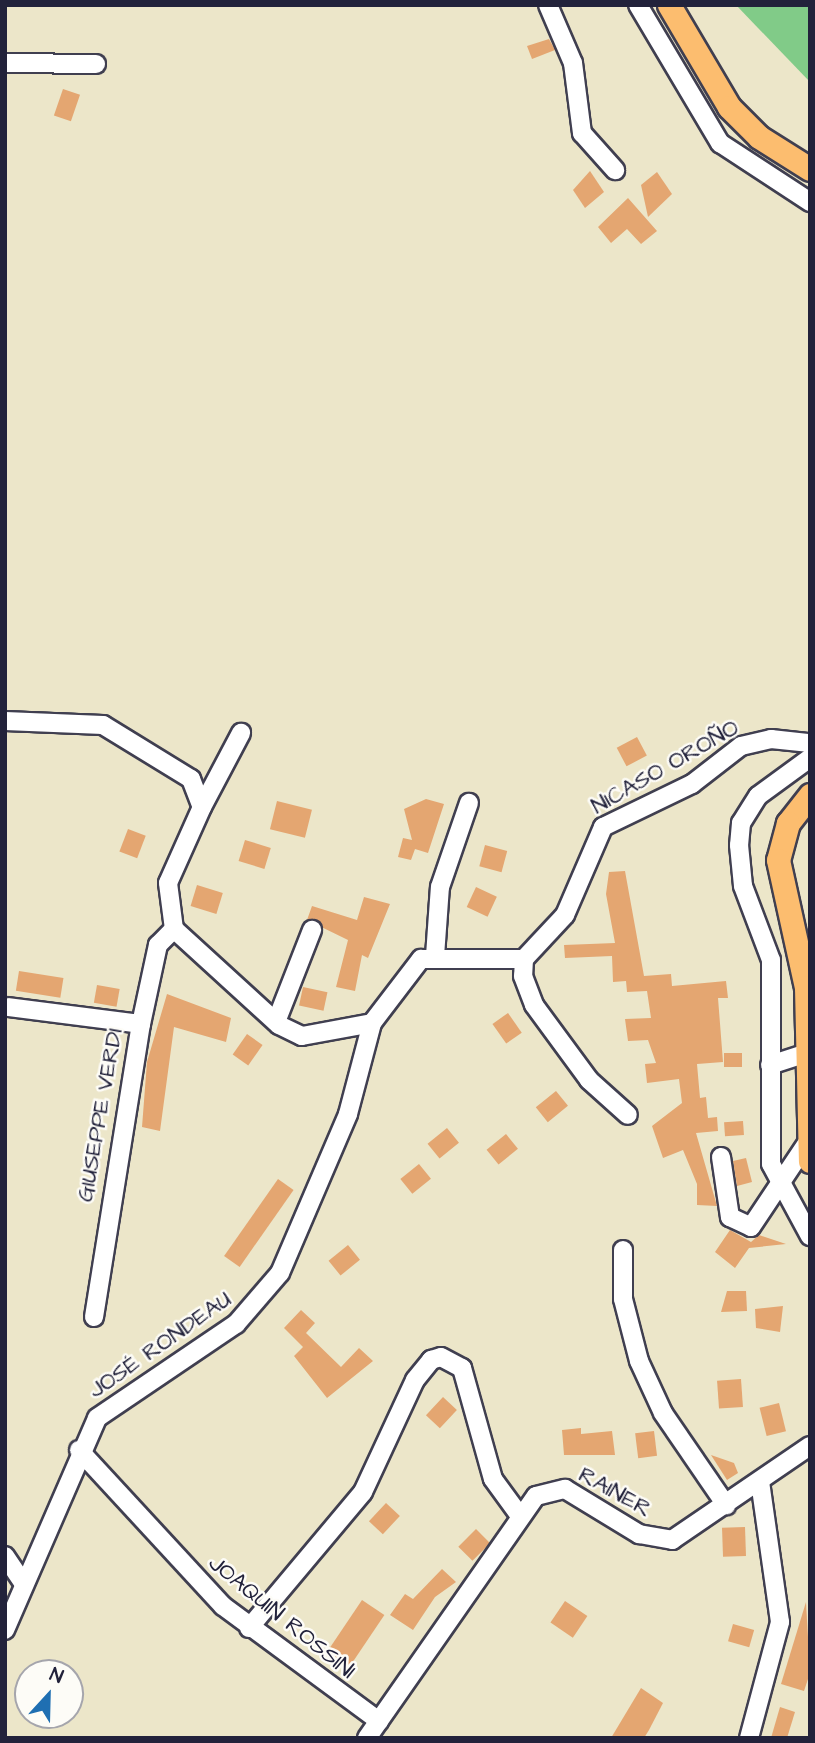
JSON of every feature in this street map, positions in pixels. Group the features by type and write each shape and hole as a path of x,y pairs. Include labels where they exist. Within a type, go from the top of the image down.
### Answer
{"main road":[{"path":"669,5 729,107 759,137 810,169"},
{"path":"809,1152 802,952 778,860 788,823 810,795"}],"street":[{"path":"548,5 573,63 582,133 615,170"},
{"path":"638,5 720,143 810,202"},
{"path":"5,63 96,64"},
{"path":"5,721 103,725 180,768 202,807"},
{"path":"241,733 202,807 168,883 174,929 276,1022 302,1036 372,1023 410,967 435,956 524,959 523,976 534,1005 589,1080 628,1115"},
{"name":"NICASO OROÑO","path":"524,959 540,950 565,915 603,827 692,784 741,746 771,739 810,743"},
{"path":"810,758 758,796 741,823 743,886 771,960 771,1164 810,1236"},
{"path":"435,956 440,887 470,803"},
{"name":"GIUSEPPE VERDI","path":"94,1317 141,1024 158,945 174,929"},
{"path":"276,1022 312,930"},
{"path":"8,1007 141,1024"},
{"name":"JOSÉ RONDEAU","path":"5,1630 79,1450 107,1409 236,1324 270,1288 348,1115 372,1023"},
{"path":"770,1065 807,1053"},
{"path":"721,1157 730,1217 742,1226 758,1221 780,1185 809,1152"},
{"path":"623,1250 623,1298 639,1361 663,1413 726,1504"},
{"path":"248,1628 363,1492 422,1366 441,1357 467,1377 494,1479 520,1516"},
{"name":"RAINER","path":"367,1738 477,1587 520,1516 546,1491 565,1489 639,1534 664,1541 760,1482 810,1446"},
{"name":"JOAQUIN ROSSINI","path":"79,1450 179,1564 248,1628 379,1721"},
{"path":"749,1738 780,1622 760,1482"},
{"path":"5,1556 24,1584"}],"green space":[{"path":"736,5 810,5 810,82"}],"building":[{"path":"549,39 555,50 532,59 527,46"},
{"path":"63,89 80,95 71,121 54,115"},
{"path":"590,171 604,192 585,208 573,190"},
{"path":"657,172 672,194 648,217 641,185"},
{"path":"628,198 657,231 641,244 627,229 611,243 598,227"},
{"path":"637,737 647,756 627,766 617,748"},
{"path":"426,799 444,804 428,853 415,849 411,860 398,857 403,838 412,840 404,809"},
{"path":"277,801 312,810 305,838 270,829"},
{"path":"128,829 146,836 137,858 119,851"},
{"path":"245,840 271,848 264,869 239,861"},
{"path":"485,845 507,851 502,872 479,866"},
{"path":"625,871 644,976 671,974 672,986 726,981 728,998 718,998 723,1062 697,1064 700,1098 706,1097 708,1118 717,1117 718,1131 696,1133 717,1206 697,1205 697,1184 683,1150 663,1158 652,1126 682,1103 679,1079 647,1083 645,1064 656,1063 648,1040 628,1041 625,1019 651,1018 647,991 627,992 626,981 613,982 612,956 565,958 564,945 615,943 606,894 609,872"},
{"path":"197,885 223,893 216,914 191,906"},
{"path":"476,887 497,897 488,917 467,907"},
{"path":"364,897 390,904 368,958 362,955 355,991 336,987 348,940 307,920 312,906 357,920"},
{"path":"19,971 63,978 60,998 16,991"},
{"path":"97,985 120,989 117,1007 94,1003"},
{"path":"303,987 327,992 324,1011 299,1006"},
{"path":"167,994 231,1018 226,1042 174,1027 160,1131 142,1127 147,1062"},
{"path":"508,1013 522,1033 506,1044 492,1024"},
{"path":"247,1034 263,1045 248,1065 233,1054"},
{"path":"724,1053 742,1053 742,1067 724,1067"},
{"path":"556,1091 568,1106 548,1122 536,1107"},
{"path":"743,1121 744,1135 725,1136 724,1122"},
{"path":"447,1128 459,1143 440,1158 428,1144"},
{"path":"506,1134 518,1149 499,1164 487,1150"},
{"path":"746,1158 752,1182 737,1186 733,1161"},
{"path":"419,1164 431,1179 412,1194 400,1179"},
{"path":"278,1179 294,1190 240,1267 224,1256"},
{"path":"730,1230 751,1242 759,1235 786,1244 749,1248 735,1268 715,1252"},
{"path":"348,1245 360,1260 341,1275 329,1261"},
{"path":"727,1291 746,1291 747,1311 721,1312"},
{"path":"783,1306 780,1332 756,1328 755,1309"},
{"path":"301,1310 315,1323 306,1333 341,1367 359,1348 373,1361 327,1398 294,1356 303,1347 284,1328"},
{"path":"741,1379 743,1407 719,1409 717,1381"},
{"path":"443,1397 457,1410 440,1428 426,1415"},
{"path":"779,1403 786,1431 767,1436 760,1408"},
{"path":"581,1428 581,1434 612,1431 615,1455 564,1455 562,1430"},
{"path":"654,1431 657,1456 638,1458 635,1433"},
{"path":"711,1455 734,1463 738,1473 727,1480"},
{"path":"386,1503 400,1516 383,1534 369,1521"},
{"path":"745,1527 746,1556 723,1557 722,1528"},
{"path":"476,1529 490,1543 472,1561 458,1547"},
{"path":"442,1569 456,1582 435,1597 413,1630 390,1615 405,1594 413,1599"},
{"path":"362,1600 384,1615 350,1666 327,1651"},
{"path":"565,1601 587,1616 573,1638 550,1623"},
{"path":"806,1602 810,1673 804,1691 781,1684"},
{"path":"733,1624 754,1630 749,1647 728,1641"},
{"path":"641,1688 663,1703 649,1730 644,1738 611,1738"},
{"path":"780,1707 795,1712 787,1738 771,1738"}]}
